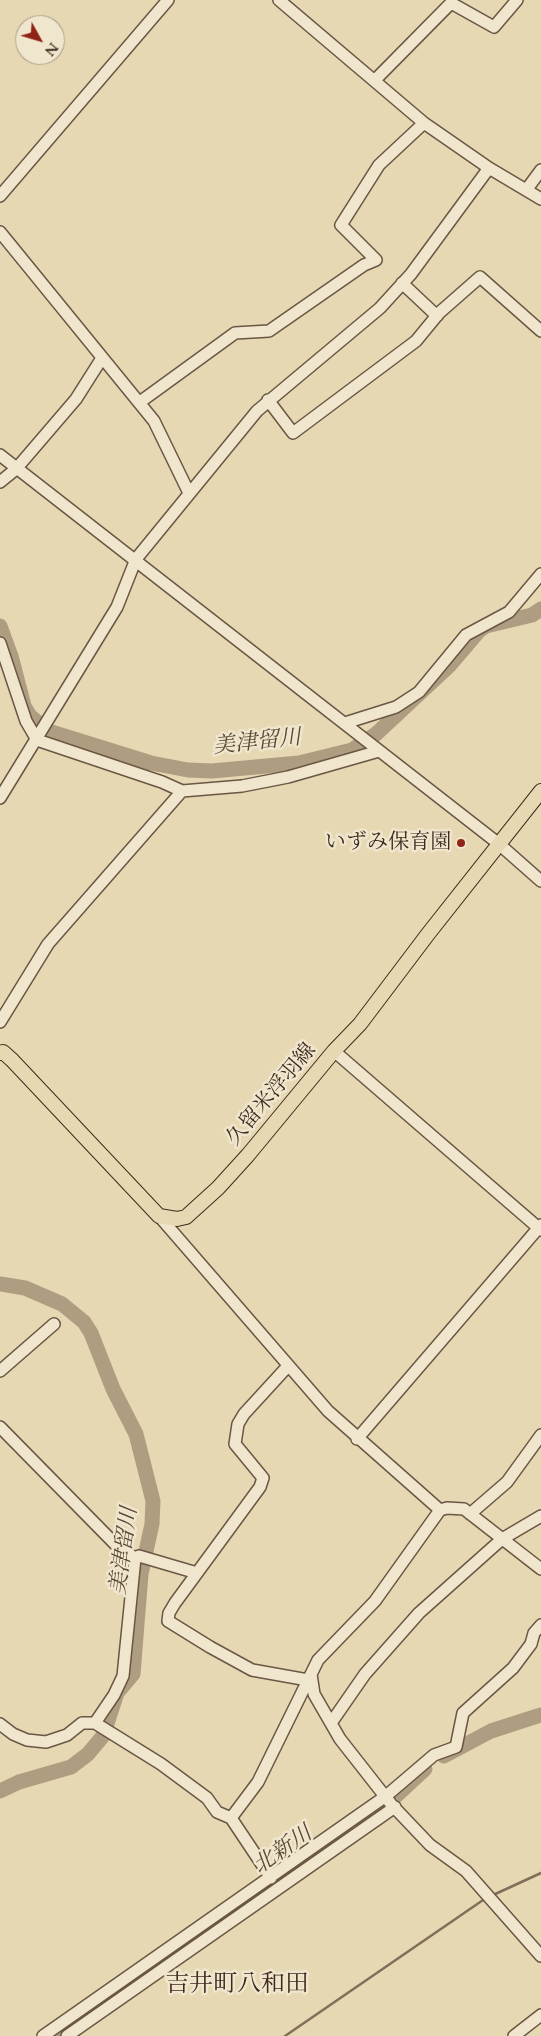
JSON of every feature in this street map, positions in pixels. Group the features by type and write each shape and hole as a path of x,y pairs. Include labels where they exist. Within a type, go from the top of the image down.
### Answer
{"main road":[{"name":"久留米浮羽線","path":"159,1216 178,1219 186,1217 195,1211 248,1155 334,1052 360,1024 541,791"},
{"path":"1,1051 159,1216"}],"street":[{"path":"0,196 168,0"},
{"path":"279,0 424,123 489,168 526,188 541,199"},
{"path":"374,80 451,3 494,27 517,0"},
{"path":"140,402 235,333 269,331 364,265 376,260 341,225 379,165 424,123"},
{"path":"0,798 117,607 136,559 256,411 380,308 402,283 489,168"},
{"path":"526,188 541,170"},
{"path":"0,232 154,421 189,493"},
{"path":"268,400 293,433 416,342 437,316 480,277 541,331"},
{"path":"402,283 437,316"},
{"path":"0,482 16,469 76,399 102,358"},
{"path":"0,455 136,559 498,844 541,881"},
{"path":"349,727 396,707 419,692 466,635 509,612 541,574"},
{"path":"0,643 26,721 38,738 162,782 182,791 242,786 288,777 379,751"},
{"path":"0,1022 54,937 182,791"},
{"path":"334,1052 540,1228 357,1439"},
{"path":"159,1216 328,1412 440,1510"},
{"path":"0,1370 54,1324"},
{"path":"288,1366 244,1414 238,1424 235,1444 262,1478 260,1486 169,1613 168,1621 210,1648 252,1670 309,1677"},
{"path":"0,1427 119,1548 137,1557 197,1573"},
{"path":"470,1514 507,1482 541,1435"},
{"path":"231,1818 258,1782 318,1660 376,1600 440,1510 464,1509 541,1569"},
{"path":"331,1723 365,1674 419,1613 502,1539 541,1516"},
{"path":"97,1725 123,1676 137,1557"},
{"path":"67,2036 391,1802 434,1755 456,1747 463,1714 513,1668 531,1644 534,1633 541,1625"},
{"path":"309,1677 314,1694 340,1739 391,1802 430,1845 466,1871 541,1956"},
{"path":"0,1724 13,1734 27,1740 46,1742 67,1735 82,1723 97,1725 161,1764 207,1798 217,1812 231,1818 271,1878"},
{"path":"43,2036 271,1878 391,1802"},
{"path":"514,2036 541,2015"}],"waterway":[{"name":"美津留川","path":"0,626 11,656 24,706 30,716 48,731 151,763 188,770 212,771 299,763 352,750 376,734 450,665 479,631 486,626 532,615 541,609"},
{"name":"美津留川","path":"0,1284 25,1288 62,1304 84,1322 91,1333 113,1389 136,1434 153,1501 152,1524 141,1574 133,1674 117,1693 103,1736 88,1754 71,1767 19,1782 0,1791"},
{"name":"北新川","path":"444,1756 491,1731 541,1715"},
{"name":"北新川","path":"56,2036 356,1826 397,1795 425,1769"},
{"path":"491,1896 541,1873"},
{"path":"285,2036 486,1898"}],"place":[{"name":"いずみ保育園","path":"461,843"}],"district":[{"name":"吉井町八和田","path":"237,1985"}]}
